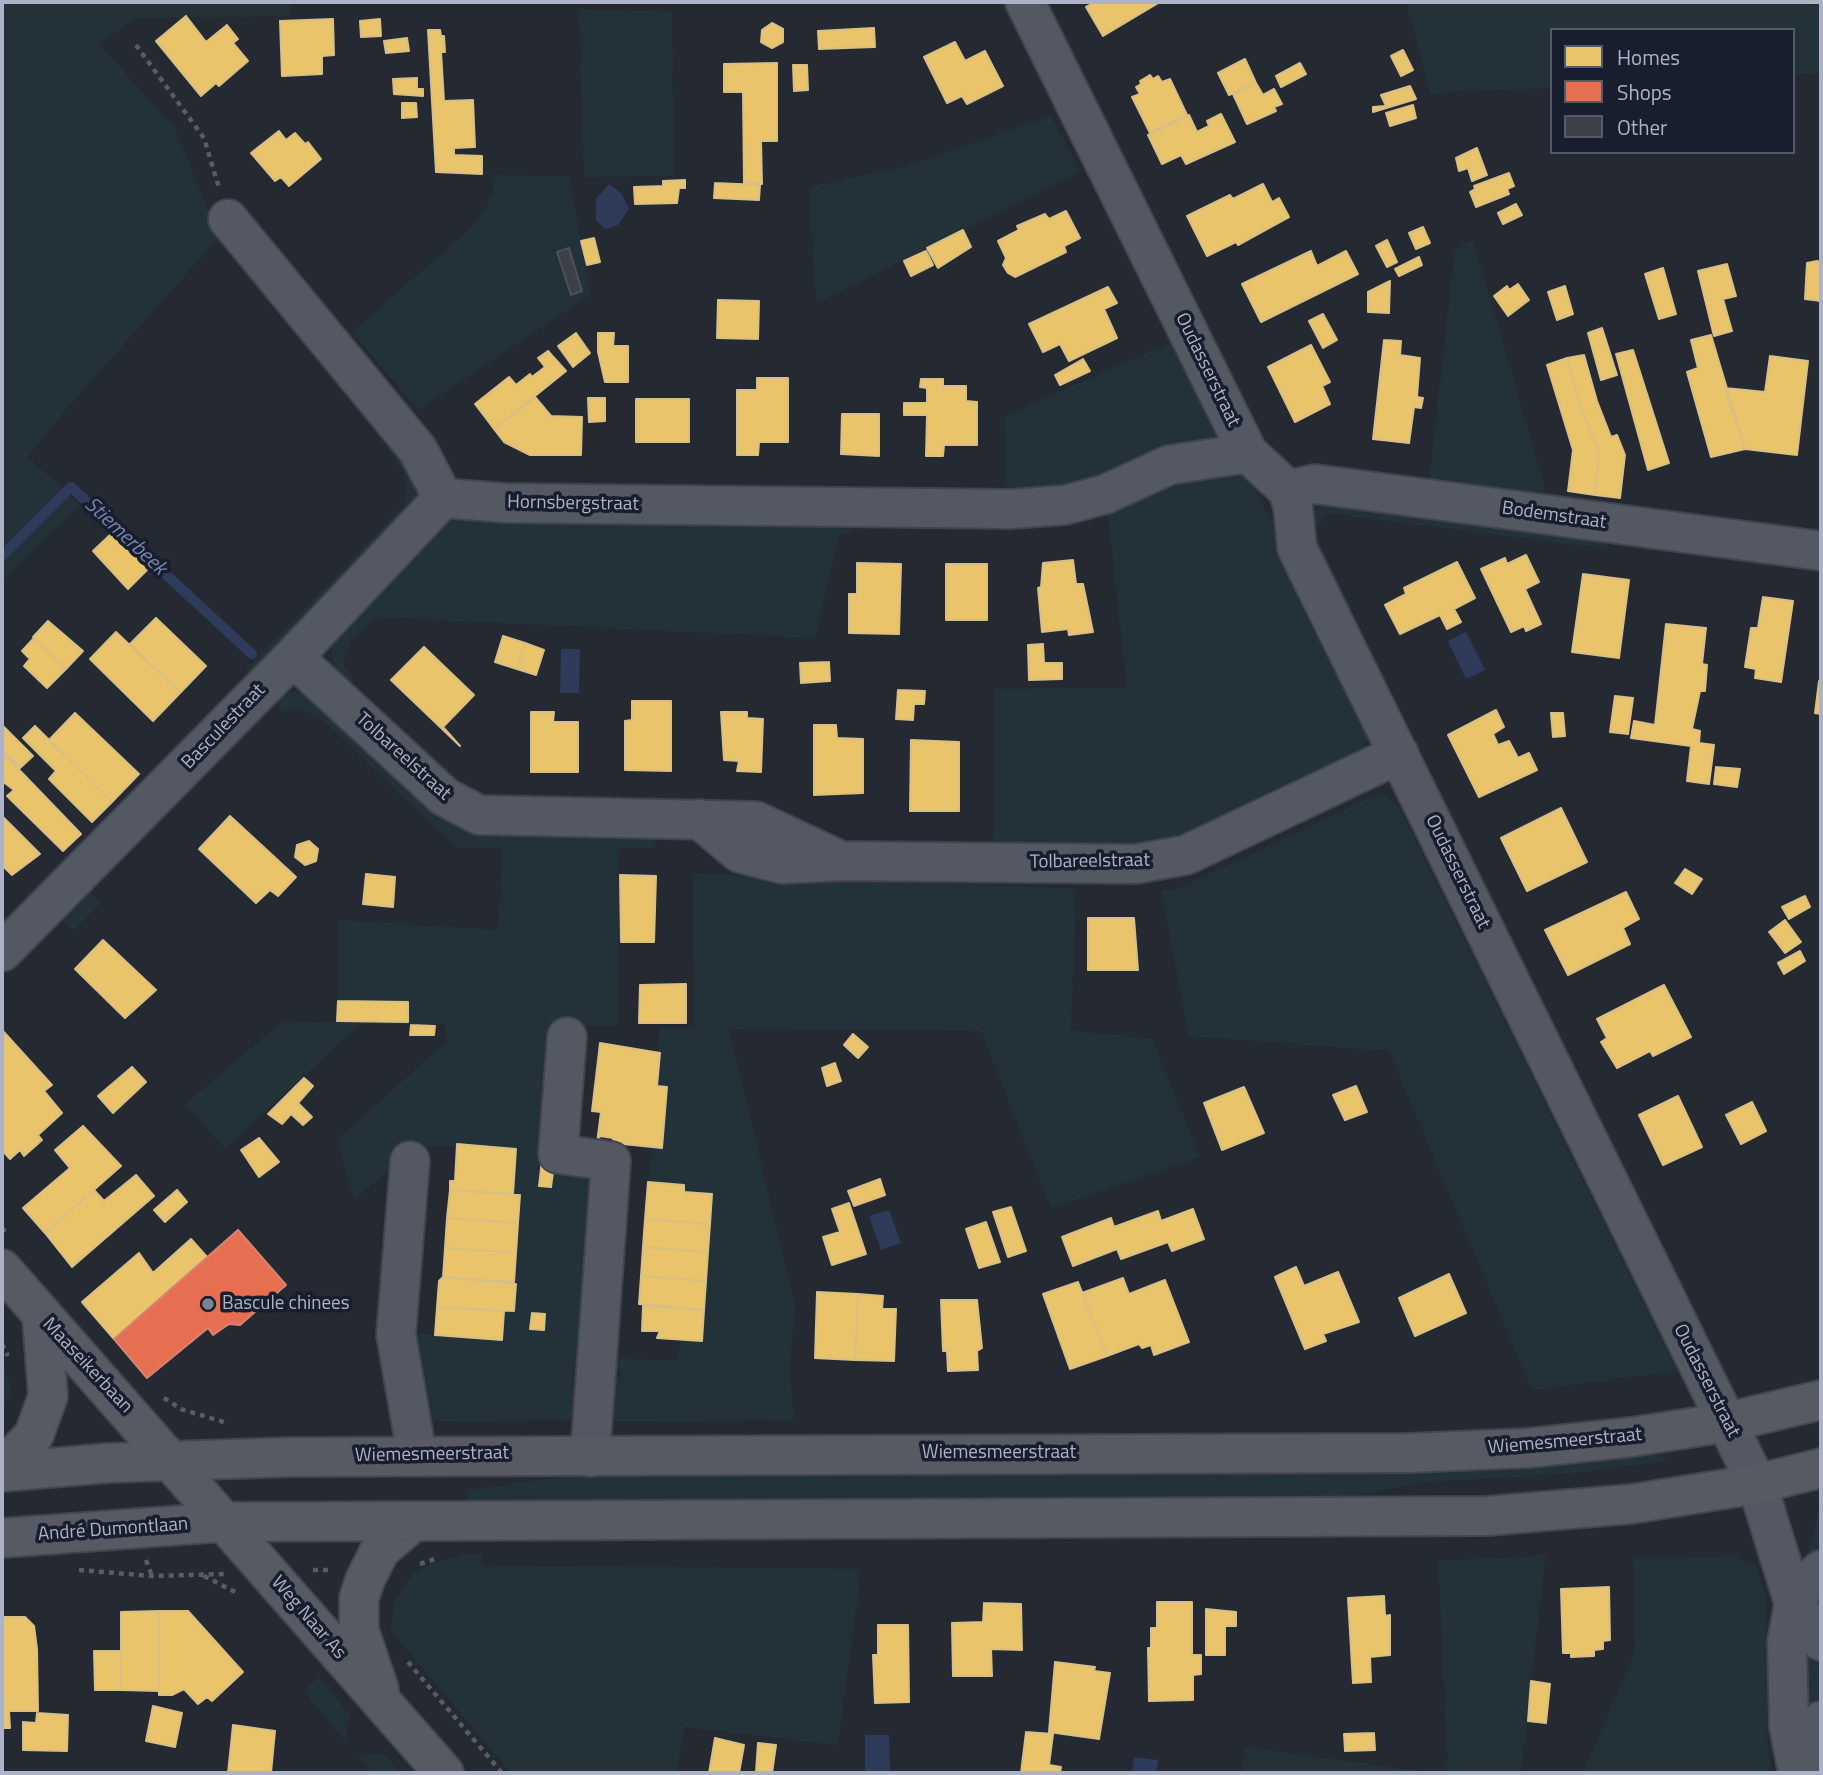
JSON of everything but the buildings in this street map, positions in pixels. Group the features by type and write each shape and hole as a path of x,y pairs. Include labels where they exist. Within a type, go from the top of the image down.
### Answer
{"main road":[{"name":"Maaseikerbaan","path":"2,1269 42,1318 172,1461"},
{"path":"2,1471 34,1435 48,1396 42,1318"},
{"name":"Wiemesmeerstraat","path":"172,1461 417,1455 1408,1453 1541,1447 1632,1437 1728,1422 1821,1401"},
{"path":"2,1471 172,1461"},
{"name":"Weg Naar As","path":"172,1461 444,1773"},
{"path":"224,1522 1487,1516 1631,1504 1757,1484 1821,1468"},
{"path":"384,1705 359,1630 359,1598 380,1550 414,1521"},
{"name":"André Dumontlaan","path":"2,1538 224,1522"}],"street":[{"name":"Oudasserstraat","path":"1025,2 1248,453 1288,490 1293,507 1297,548 1757,1484 1794,1603 1787,1642 1789,1727 1798,1773"},
{"path":"228,219 418,450 443,498"},
{"name":"Hornsbergstraat","path":"443,498 505,503 1011,509 1065,505 1106,494 1169,465 1248,453"},
{"name":"Bodemstraat","path":"1288,490 1315,484 1821,551"},
{"name":"Basculestraat","path":"2,952 293,657 443,498"},
{"name":"Tolbareelstraat","path":"293,657 444,797 480,815 756,821 842,861 1136,864 1186,855 1399,754"},
{"path":"567,1037 558,1154 611,1161 590,1456"},
{"path":"410,1161 396,1335 417,1455"},
{"path":"1821,1570 1794,1603 1821,1641"},
{"path":"1805,1773 1814,1731 1821,1721"}],"path":[{"path":"136,45 204,138 228,219"},
{"path":"181,1409 239,1427"},
{"path":"412,1567 442,1556"},
{"path":"73,1569 152,1576 229,1574"},
{"path":"407,1661 502,1773"}],"shaded area":[{"path":"2,2 290,2 290,16 136,18 99,44 175,128 219,237 63,413 28,457 80,505 2,582"},
{"path":"1406,2 1737,2 1821,5 1821,73 1795,75 1795,28 1550,28 1550,88 1430,93"},
{"path":"579,9 672,12 674,176 584,177"},
{"path":"1051,116 1080,171 816,304 809,187 907,166"},
{"path":"491,175 569,176 591,294 418,410 352,332 472,227 494,194"},
{"path":"1473,240 1545,488 1546,503 1428,488 1455,250"},
{"path":"1180,338 1227,436 1101,485 1004,496 1005,416"},
{"path":"330,364 417,478 418,493 410,515 255,678 246,669 405,504 404,473"},
{"path":"1239,472 1247,475 1371,723 1367,740 1359,754 1171,849 993,852 994,689 1127,688 1107,507 1152,487"},
{"path":"1326,502 1610,535 1608,549 1327,513 1314,533 1352,609 1343,613 1306,540 1312,513"},
{"path":"458,518 849,519 850,532 840,533 815,638 376,617 352,641 343,663 356,686 386,717 381,723 335,677 331,643 444,524"},
{"path":"293,692 320,697 450,820 655,832 656,848 620,848 617,1026 557,1025 551,1114 592,1172 579,1329 578,1420 420,1421 406,1332 502,1340 506,1282 514,1282 520,1195 513,1194 516,1149 422,1145 354,1199 337,1140 447,1041 445,1024 360,1024 225,1149 185,1104 281,1023 337,1021 338,920 498,930 503,848 456,848 320,717 295,707 284,713 273,698"},
{"path":"1382,792 1400,809 1677,1371 1532,1390 1389,1051 1189,1036 1161,890 1175,890"},
{"path":"693,873 1076,889 1071,1031 1152,1038 1200,1157 1051,1208 981,1031 729,1029 795,1306 790,1372 794,1420 612,1421 608,1404 609,1377 622,1376 621,1371 610,1371 610,1358 677,1361 681,1340 702,1341 712,1195 684,1192 684,1185 648,1182 653,1147 662,1147 667,1087 657,1086 659,1028 700,1028 694,1027"},
{"path":"84,887 101,903 73,931 58,917"},
{"path":"2,1363 12,1390 2,1411"},
{"path":"1663,1454 1666,1461 1568,1474 1425,1482 1350,1497 805,1503 469,1503 467,1490 577,1475 1521,1470"},
{"path":"1818,1511 1821,1511 1821,1558 1815,1562 1808,1555"},
{"path":"483,1553 482,1565 861,1569 838,1745 684,1727 677,1773 511,1773 391,1631 394,1601 413,1574 430,1564 461,1555"},
{"path":"1546,1555 1521,1773 1448,1773 1438,1561"},
{"path":"1732,1556 1755,1565 1766,1596 1768,1751 1772,1773 1583,1773 1635,1652 1633,1557"},
{"path":"1800,1648 1821,1657 1821,1704 1808,1722"},
{"path":"319,1677 349,1714 346,1743 304,1691"},
{"path":"1245,1747 1435,1773 1242,1773"},
{"path":"363,1753 385,1756 401,1773 372,1773 358,1758"}],"water":[{"path":"609,184 621,193 629,209 618,225 605,229 596,220 596,199"},
{"path":"1466,632 1485,670 1466,679 1448,641"},
{"path":"561,649 580,649 579,693 560,693"},
{"path":"889,1210 901,1243 881,1250 869,1216"},
{"path":"865,1735 889,1735 890,1773 865,1773"},
{"path":"1134,1757 1158,1760 1156,1773 1132,1773"}],"waterway":[{"name":"Stiemerbeek","path":"2,556 71,487 252,654"}],"place":[{"name":"Bascule chinees","path":"208,1304"}]}
